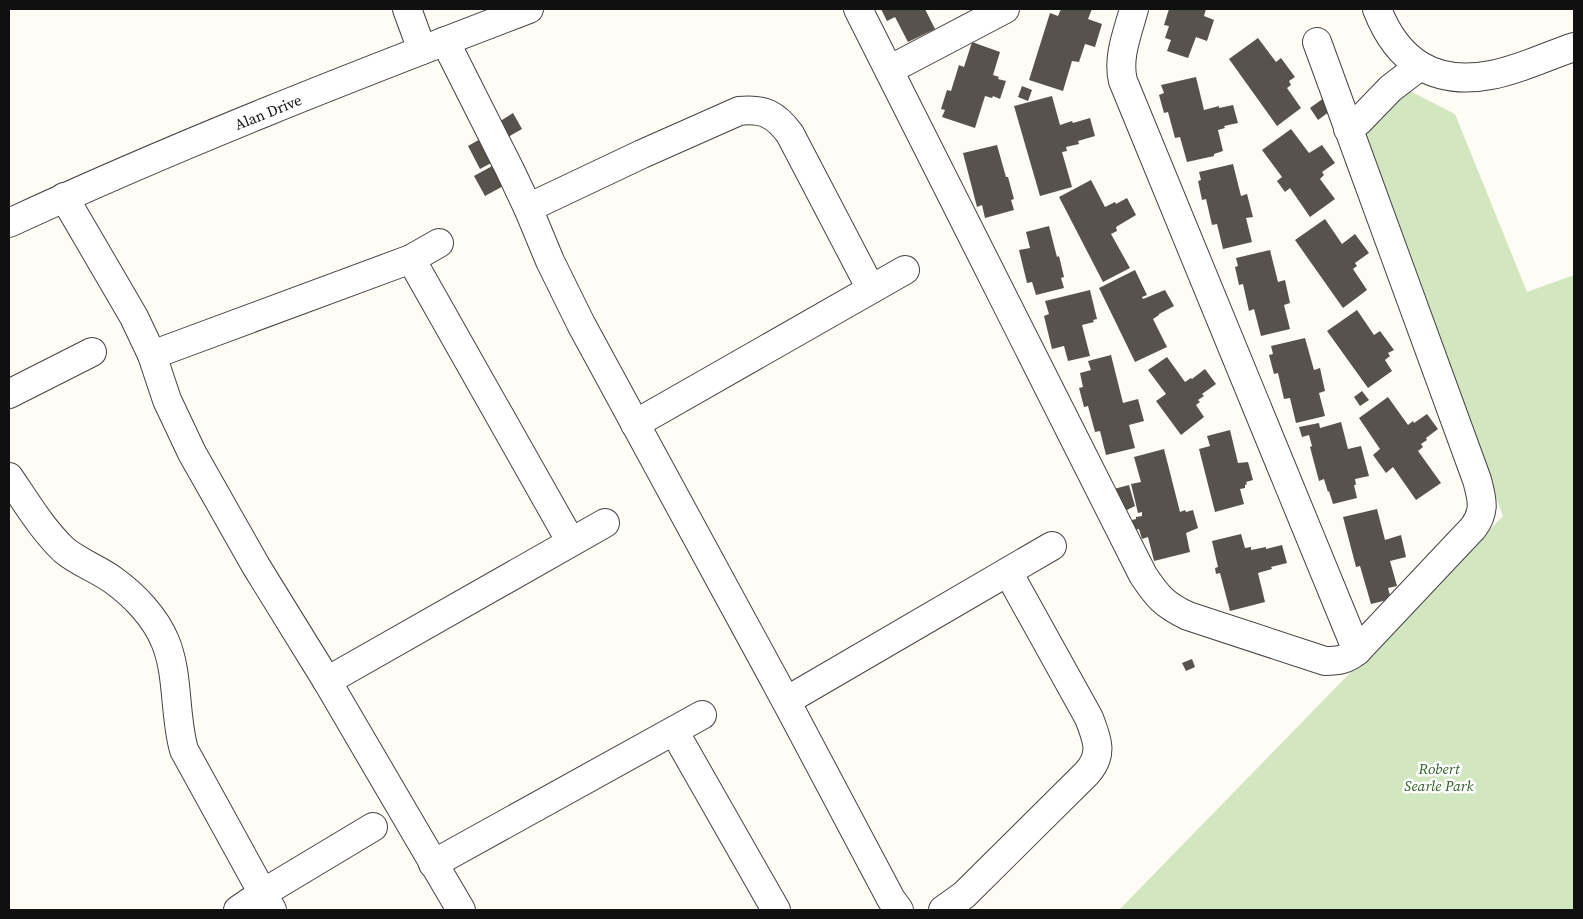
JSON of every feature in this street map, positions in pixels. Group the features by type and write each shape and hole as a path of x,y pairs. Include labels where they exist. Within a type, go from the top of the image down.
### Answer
{"street":[{"path":"406,9 434,46 528,208 550,261 581,324 899,910"},
{"name":"Alan Drive","path":"9,223 64,197 199,140 529,9"},
{"path":"858,9 1143,575 1158,598 1175,610 1188,616 1325,661 1338,661 1349,658 1357,651 1473,528 1480,520 1482,508 1477,480 1317,42"},
{"path":"889,70 1005,9"},
{"path":"1134,9 1121,57 1120,70 1122,81 1357,651"},
{"path":"1377,9 1391,39 1400,51 1420,66 1435,73 1463,78 1491,75 1574,47"},
{"path":"1348,130 1391,88 1420,66"},
{"path":"528,208 739,111 763,112 773,116 782,123 790,134 871,289"},
{"path":"64,197 134,317 152,355 167,400 192,453 256,566 327,681 461,910"},
{"path":"152,355 411,259 439,243"},
{"path":"411,259 571,542"},
{"path":"635,424 905,270"},
{"path":"9,394 92,352"},
{"path":"9,477 50,536 67,552 113,580 134,597 156,624 170,656 179,733 184,750 267,902"},
{"path":"327,681 605,523"},
{"path":"786,701 1052,546"},
{"path":"943,910 964,895 1080,780 1094,765 1097,757 1096,740 1089,718 1008,572"},
{"path":"433,864 702,715"},
{"path":"674,730 776,910"},
{"path":"238,910 267,902 374,826"}],"green space":[{"name":"Robert Searle Park","path":"1404,88 1455,114 1527,292 1574,275 1574,910 1119,910 1503,516 1365,137"}],"building":[{"path":"881,9 925,9 935,29 908,42 895,17 887,21"},
{"path":"1061,9 1092,9 1088,19 1102,24 1095,47 1085,44 1079,62 1072,61 1063,91 1029,80 1050,13 1058,16"},
{"path":"1169,9 1206,9 1204,16 1214,20 1207,41 1196,37 1188,58 1167,51 1171,40 1165,38 1169,26 1164,25"},
{"path":"1258,38 1276,62 1281,58 1295,77 1289,81 1291,85 1287,88 1301,108 1277,126 1229,59"},
{"path":"972,42 1000,52 993,75 999,77 998,79 1006,81 1000,99 993,96 992,98 985,96 975,128 942,117 945,110 941,109 947,90 951,91 959,65 964,67"},
{"path":"1196,77 1204,110 1233,105 1238,123 1224,126 1225,128 1218,130 1223,151 1214,154 1214,156 1187,162 1180,137 1175,138 1168,112 1164,113 1159,95 1164,93 1161,85"},
{"path":"1022,86 1032,90 1028,101 1018,97"},
{"path":"1328,95 1333,109 1318,120 1310,108"},
{"path":"1052,96 1060,125 1090,118 1095,136 1078,141 1079,144 1066,147 1067,151 1062,152 1072,187 1040,196 1014,106"},
{"path":"513,113 522,129 506,138 497,123"},
{"path":"1291,129 1309,153 1322,145 1335,163 1322,172 1324,175 1320,179 1335,199 1310,217 1290,188 1285,192 1277,181 1282,177 1262,150"},
{"path":"482,138 495,161 480,169 468,146"},
{"path":"997,145 1014,199 1011,200 1014,210 985,218 982,205 977,207 963,153"},
{"path":"1233,164 1241,196 1247,194 1253,217 1246,218 1252,242 1223,249 1217,224 1212,225 1206,199 1202,200 1198,181 1201,180 1199,172"},
{"path":"494,165 505,185 485,196 474,176"},
{"path":"1091,180 1105,207 1127,198 1136,215 1116,227 1117,231 1111,234 1130,268 1103,282 1059,197"},
{"path":"1325,219 1342,244 1355,234 1369,253 1355,263 1357,266 1353,269 1367,290 1343,308 1295,240"},
{"path":"1049,226 1057,257 1059,256 1064,277 1061,278 1064,288 1036,295 1032,282 1027,283 1019,250 1030,248 1026,232"},
{"path":"1270,250 1278,282 1285,280 1290,303 1284,305 1290,329 1261,336 1254,309 1249,311 1243,284 1239,285 1235,267 1238,266 1236,258"},
{"path":"1135,270 1147,295 1142,297 1143,299 1165,290 1174,306 1153,319 1167,347 1135,362 1099,288"},
{"path":"1090,290 1097,319 1093,320 1094,322 1082,325 1090,356 1068,361 1064,346 1052,349 1044,316 1049,314 1045,301"},
{"path":"1357,310 1374,335 1380,331 1394,350 1388,353 1390,356 1385,360 1392,371 1368,388 1327,331"},
{"path":"1305,338 1314,370 1320,368 1325,391 1319,393 1325,416 1296,423 1290,398 1284,399 1278,373 1274,374 1269,355 1273,354 1271,346"},
{"path":"1111,355 1123,403 1138,399 1144,421 1129,425 1135,448 1106,455 1100,431 1095,432 1088,406 1084,407 1079,388 1083,387 1080,373 1091,370 1088,361"},
{"path":"1167,357 1185,382 1205,369 1216,384 1202,394 1204,396 1198,400 1200,402 1196,405 1204,417 1181,435 1156,401 1166,394 1148,370"},
{"path":"1362,391 1369,400 1360,406 1354,397"},
{"path":"1388,397 1408,425 1427,414 1438,429 1426,438 1427,440 1421,444 1423,447 1418,451 1441,483 1416,500 1393,467 1386,473 1373,455 1380,449 1359,418"},
{"path":"1341,422 1348,449 1361,446 1369,476 1355,479 1356,485 1354,485 1357,498 1333,504 1324,479 1319,481 1310,447 1312,446 1309,435 1302,437 1299,427 1319,423 1320,428"},
{"path":"1230,430 1238,463 1248,462 1253,480 1246,482 1245,488 1240,489 1244,504 1215,512 1199,449 1210,446 1207,436"},
{"path":"1164,449 1180,512 1193,510 1198,528 1186,533 1190,552 1154,561 1148,537 1142,539 1139,529 1135,530 1132,520 1142,516 1142,512 1138,513 1131,484 1141,482 1134,457"},
{"path":"1129,485 1135,506 1121,513 1110,490"},
{"path":"1377,509 1385,540 1401,535 1406,557 1390,561 1397,586 1388,588 1391,599 1371,604 1360,566 1356,567 1343,517"},
{"path":"1241,534 1245,548 1251,547 1251,550 1282,545 1287,563 1258,573 1265,602 1230,611 1220,573 1216,574 1215,568 1218,567 1212,541"},
{"path":"1192,659 1195,667 1186,671 1182,663"}]}
